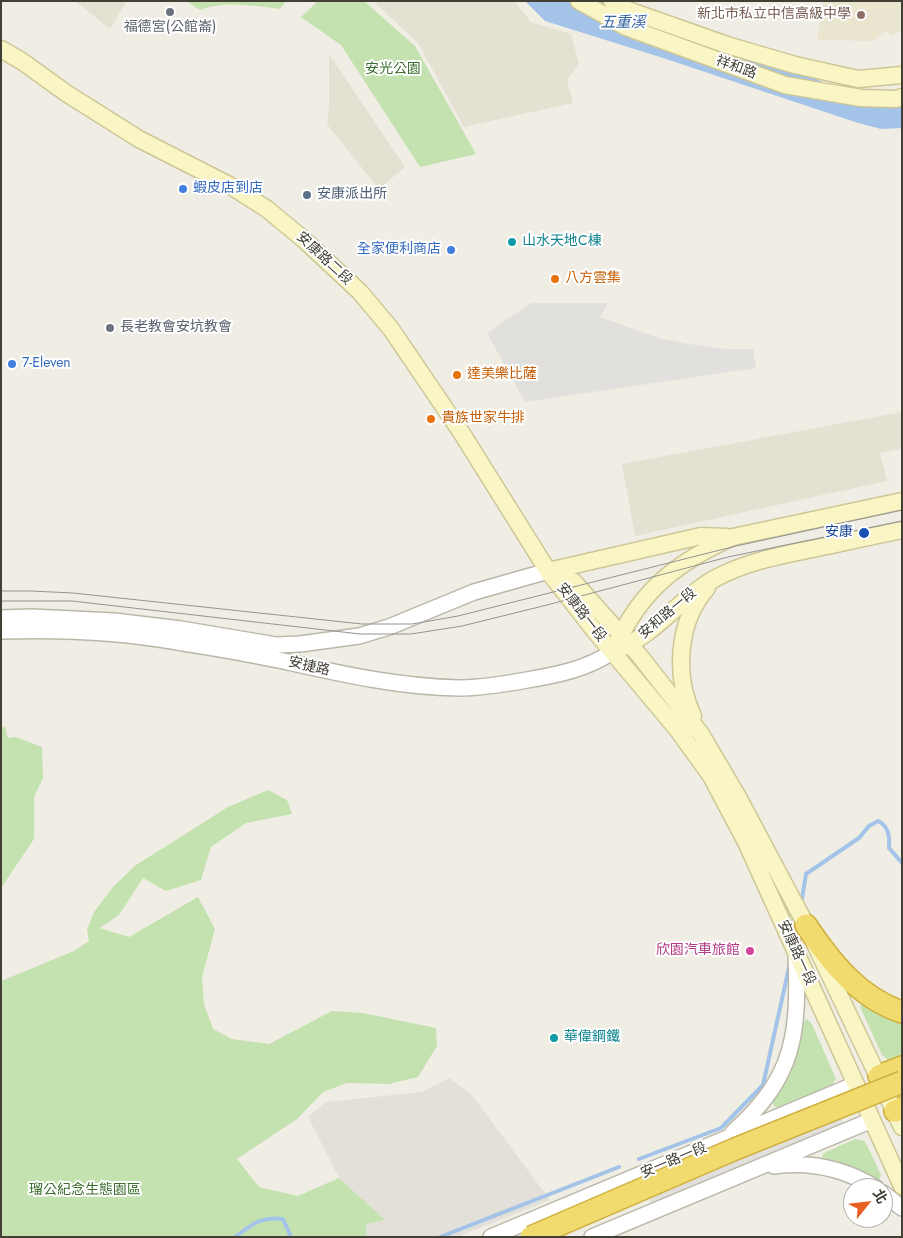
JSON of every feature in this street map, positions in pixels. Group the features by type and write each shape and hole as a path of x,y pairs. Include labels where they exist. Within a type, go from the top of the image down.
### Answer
{"highway":[{"path":"806,925 822,949 842,973 864,992 902,1012"},
{"path":"879,1076 902,1067"},
{"path":"532,1237 735,1149 902,1082"},
{"path":"564,1237 725,1168 900,1110"}],"main road":[{"name":"祥和路","path":"579,1 626,27 785,85 861,98 896,98 902,96"},
{"name":"祥和路","path":"612,1 628,10 728,45 796,65 858,78 902,76"},
{"name":"安康路二段","path":"1,49 23,62 66,93 140,139 229,185 267,209 302,238 360,292 391,329 440,400 548,571"},
{"name":"安和路一段","path":"625,640 641,602 668,574 687,560 710,547 733,537 902,501"},
{"name":"安和路一段","path":"612,652 625,640 653,629 692,594 716,578 747,564 766,558 902,530"},
{"name":"安和路一段","path":"548,571 701,536 733,537"},
{"name":"安康路一段","path":"548,571 574,582 677,702 701,734 738,797 806,925 879,1076 900,1110"},
{"name":"安康路一段","path":"548,571 612,652 678,729 711,776 746,842 902,1186"},
{"name":"安和路一段","path":"701,734 689,707 684,687 681,649 689,618 697,601 716,578"},
{"path":"856,1084 879,1076"},
{"path":"872,1120 900,1110"}],"street":[{"name":"安捷路","path":"1,631 31,630 109,633 238,647 300,644 360,636 389,627 474,592 548,571"},
{"name":"安捷路","path":"1,618 32,617 114,620 181,629 238,647 377,681 419,686 461,688 505,684 547,677 593,664 612,652"},
{"path":"724,1140 761,1105 774,1087 785,1066 796,1021 798,999 796,953"},
{"name":"安一路一段","path":"492,1237 856,1084"},
{"path":"592,1237 872,1120"},
{"path":"758,1168 806,1164 827,1167 856,1178"},
{"path":"636,1177 650,1212"}],"shaded area":[{"path":"75,1 127,1 110,29"},
{"path":"373,1 514,1 531,22 571,34 579,64 567,80 573,103 464,127 418,43"},
{"name":"新北市私立中信高級中學","path":"823,1 902,1 902,29 891,36 886,30 874,41 817,40"},
{"path":"329,54 405,167 379,189 327,124"},
{"path":"531,303 608,303 600,317 659,338 727,349 753,349 756,368 525,402 487,333"},
{"path":"902,412 902,448 880,453 887,481 635,536 622,464"},
{"path":"449,1078 471,1094 550,1200 457,1237 367,1237 366,1224 384,1220 339,1178 308,1117 326,1102 422,1092"},
{"path":"833,1101 845,1127 653,1207 643,1180"}],"green space":[{"path":"186,1 286,1 280,9 229,4 200,10"},
{"name":"安光公園","path":"318,1 364,1 415,46 476,154 420,167 341,45 301,17"},
{"path":"5,726 8,738 16,737 42,747 43,778 34,797 34,839 1,888 1,728"},
{"name":"瑠公紀念生態園區","path":"268,790 287,800 292,814 246,823 211,847 201,880 166,891 143,878 119,915 100,928 129,937 198,897 215,929 202,977 204,1004 213,1029 232,1039 269,1044 332,1011 363,1013 436,1028 437,1046 418,1077 389,1084 347,1083 323,1092 297,1119 237,1159 259,1187 298,1196 339,1178 385,1220 366,1224 367,1237 1,1237 1,981 74,951 89,941 87,930 94,912 113,887 136,865 228,807"},
{"path":"863,1003 902,1023 902,1058 889,1061 882,1055 860,1007"},
{"path":"807,1019 812,1024 836,1079 831,1086 775,1107 771,1100 791,1070 803,1023"},
{"path":"855,1139 864,1141 881,1175 880,1178 873,1178 846,1165 823,1158 822,1155"}],"water":[{"name":"五重溪","path":"525,1 625,1 752,44 830,86 902,99 902,128 881,129 855,122 545,21"}],"waterway":[{"path":"802,899 806,874 859,838 869,826 878,821 882,823 888,832 889,848 902,863"},
{"path":"639,1159 721,1128 763,1085 790,963"},
{"path":"440,1237 619,1167"},
{"path":"235,1237 257,1222 275,1218 283,1219 291,1237"}],"tram line":[{"path":"1,591 73,593 362,624 412,624 458,616 736,546 902,510"},
{"path":"1,601 72,601 360,634 411,634 462,626 728,557 902,521"}],"place":[{"name":"福德宮(公館崙)","path":"170,12"},
{"name":"新北市私立中信高級中學","path":"861,15"},
{"name":"蝦皮店到店","path":"183,189"},
{"name":"安康派出所","path":"307,195"},
{"name":"山水天地C棟","path":"512,242"},
{"name":"全家便利商店","path":"451,250"},
{"name":"八方雲集","path":"555,279"},
{"name":"長老教會安坑教會","path":"110,328"},
{"name":"7-Eleven","path":"12,364"},
{"name":"達美樂比薩","path":"457,375"},
{"name":"貴族世家牛排","path":"431,419"},
{"name":"安康","path":"864,533"},
{"name":"欣園汽車旅館","path":"750,951"},
{"name":"華偉鋼鐵","path":"554,1038"}]}
